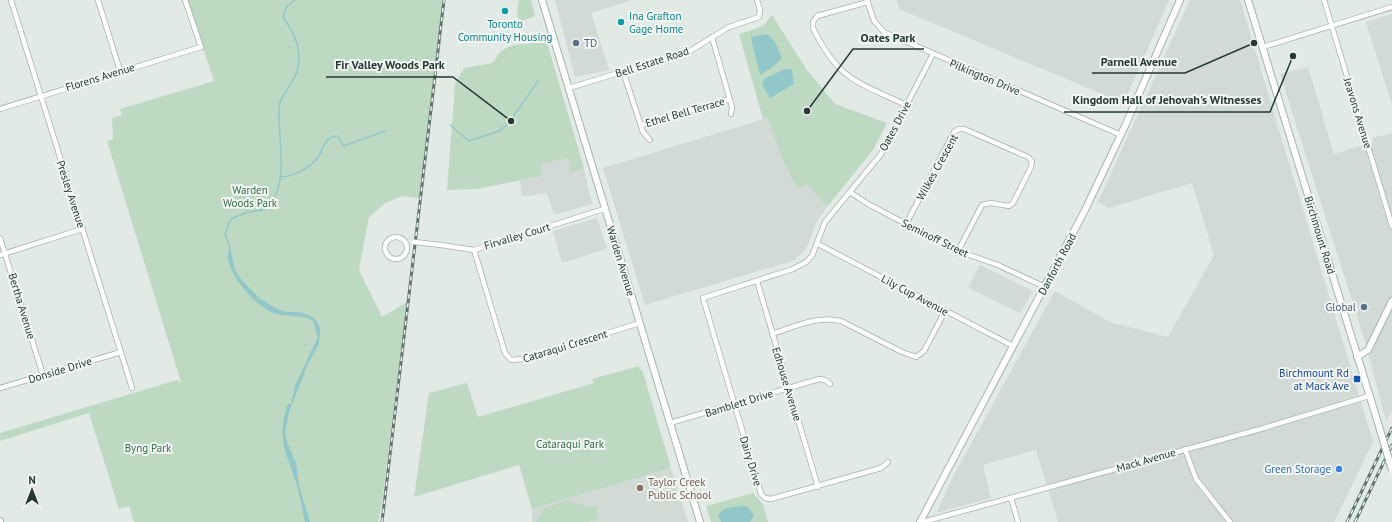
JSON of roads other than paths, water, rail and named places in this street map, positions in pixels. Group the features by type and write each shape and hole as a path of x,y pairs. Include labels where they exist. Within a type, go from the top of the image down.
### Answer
{"main road":[{"name":"Warden Avenue","path":"542,0 604,209 700,522"},
{"name":"Danforth Road","path":"922,522 1044,287 1086,210 1121,135 1180,0"},
{"name":"Birchmount Road","path":"1248,0 1392,470"},
{"path":"1357,357 1368,350 1392,301"}],"street":[{"name":"Presley Avenue","path":"11,0 132,388"},
{"path":"98,0 120,71"},
{"name":"Florens Avenue","path":"0,109 201,47 185,0"},
{"name":"Bell Estate Road","path":"569,88 690,51 729,27 759,17 760,10 757,0"},
{"name":"Jeavons Avenue","path":"1324,0 1392,226"},
{"path":"867,1 817,16 813,22 813,28 833,63 845,75 859,84 906,105"},
{"name":"Pilkington Drive","path":"867,1 874,22 884,32 1121,135"},
{"path":"1263,47 1392,7"},
{"path":"712,37 732,107 731,114"},
{"name":"Oates Drive","path":"818,244 825,222 881,154 933,54"},
{"path":"623,71 643,132 650,140"},
{"name":"Ethel Bell Terrace","path":"641,125 730,99"},
{"name":"Wilkes Crescent","path":"906,224 954,132 959,129 964,129 1028,157 1032,161 1031,167 1013,203 1008,206 991,203 982,205 958,251"},
{"name":"Seminoff Street","path":"850,192 868,204 958,251 998,265 1044,287"},
{"name":"Firvalley Court","path":"405,241 407,248 402,257 394,258 387,254 385,245 388,240 397,237 405,241 474,250 604,209"},
{"path":"2,254 82,229"},
{"name":"Bertha Avenue","path":"0,238 2,254 43,375"},
{"path":"756,281 793,269 803,264 812,256 818,244"},
{"name":"Lily Cup Avenue","path":"818,244 1013,346"},
{"name":"Cataraqui Crescent","path":"474,250 505,353 512,360 523,359 640,323"},
{"name":"Dairy Drive","path":"756,281 703,298 761,494 765,498 771,499 881,468 888,462"},
{"name":"Edhouse Avenue","path":"756,281 818,487"},
{"path":"772,334 823,319 832,318 841,321 902,352 916,357 924,351 945,311"},
{"name":"Donside Drive","path":"0,388 121,352"},
{"name":"Bamblett Drive","path":"670,423 819,379 825,380 830,384"},
{"name":"Mack Avenue","path":"922,522 939,520 1369,396"},
{"path":"1185,449 1196,479 1230,522"},
{"path":"1011,498 1018,522"}],"water":[{"path":"768,34 775,42 782,58 774,66 760,75 751,39 755,36"},
{"path":"785,69 792,70 794,84 770,98 762,85 764,79"},
{"path":"230,247 235,269 239,277 259,298 282,312 300,312 311,316 316,320 320,328 319,344 307,366 289,412 285,432 287,442 296,463 299,486 310,522 305,522 296,482 286,453 283,426 284,416 288,404 291,404 295,386 318,339 313,320 274,313 262,307 239,283 233,273 229,264 228,255"},
{"path":"747,506 754,515 750,522 721,522 718,515 727,508"}],"waterway":[{"path":"230,248 225,234 231,219 245,213 262,210 268,207 276,194 280,182 281,157 279,106 280,101 296,74 299,59 298,47 294,36 283,17 287,6 295,0"},
{"path":"450,125 469,141 499,131 508,124 538,81"},
{"path":"280,177 296,174 311,165 318,157 329,138 337,136 344,146 385,131"},
{"path":"278,310 288,313"},
{"path":"316,344 319,336"}],"railway":[{"path":"382,522 444,0"},
{"path":"1347,522 1392,428"},
{"path":"1355,522 1392,445"}],"place":[{"name":"Toronto Community Housing","path":"505,11"},
{"name":"Ina Grafton Gage Home","path":"621,22"},
{"name":"TD","path":"576,43"},
{"name":"Parnell Avenue","path":"1254,43"},
{"name":"Kingdom Hall of Jehovah's Witnesses","path":"1293,56"},
{"name":"Oates Park","path":"807,111"},
{"name":"Fir Valley Woods Park","path":"511,121"},
{"name":"Global","path":"1364,307"},
{"name":"Birchmount Rd at Mack Ave","path":"1357,379"},
{"name":"Green Storage","path":"1339,469"},
{"name":"Taylor Creek Public School","path":"640,488"}],"park label":[{"name":"Warden Woods Park","path":"250,196"},
{"name":"Cataraqui Park","path":"570,444"},
{"name":"Byng Park","path":"148,448"}]}
